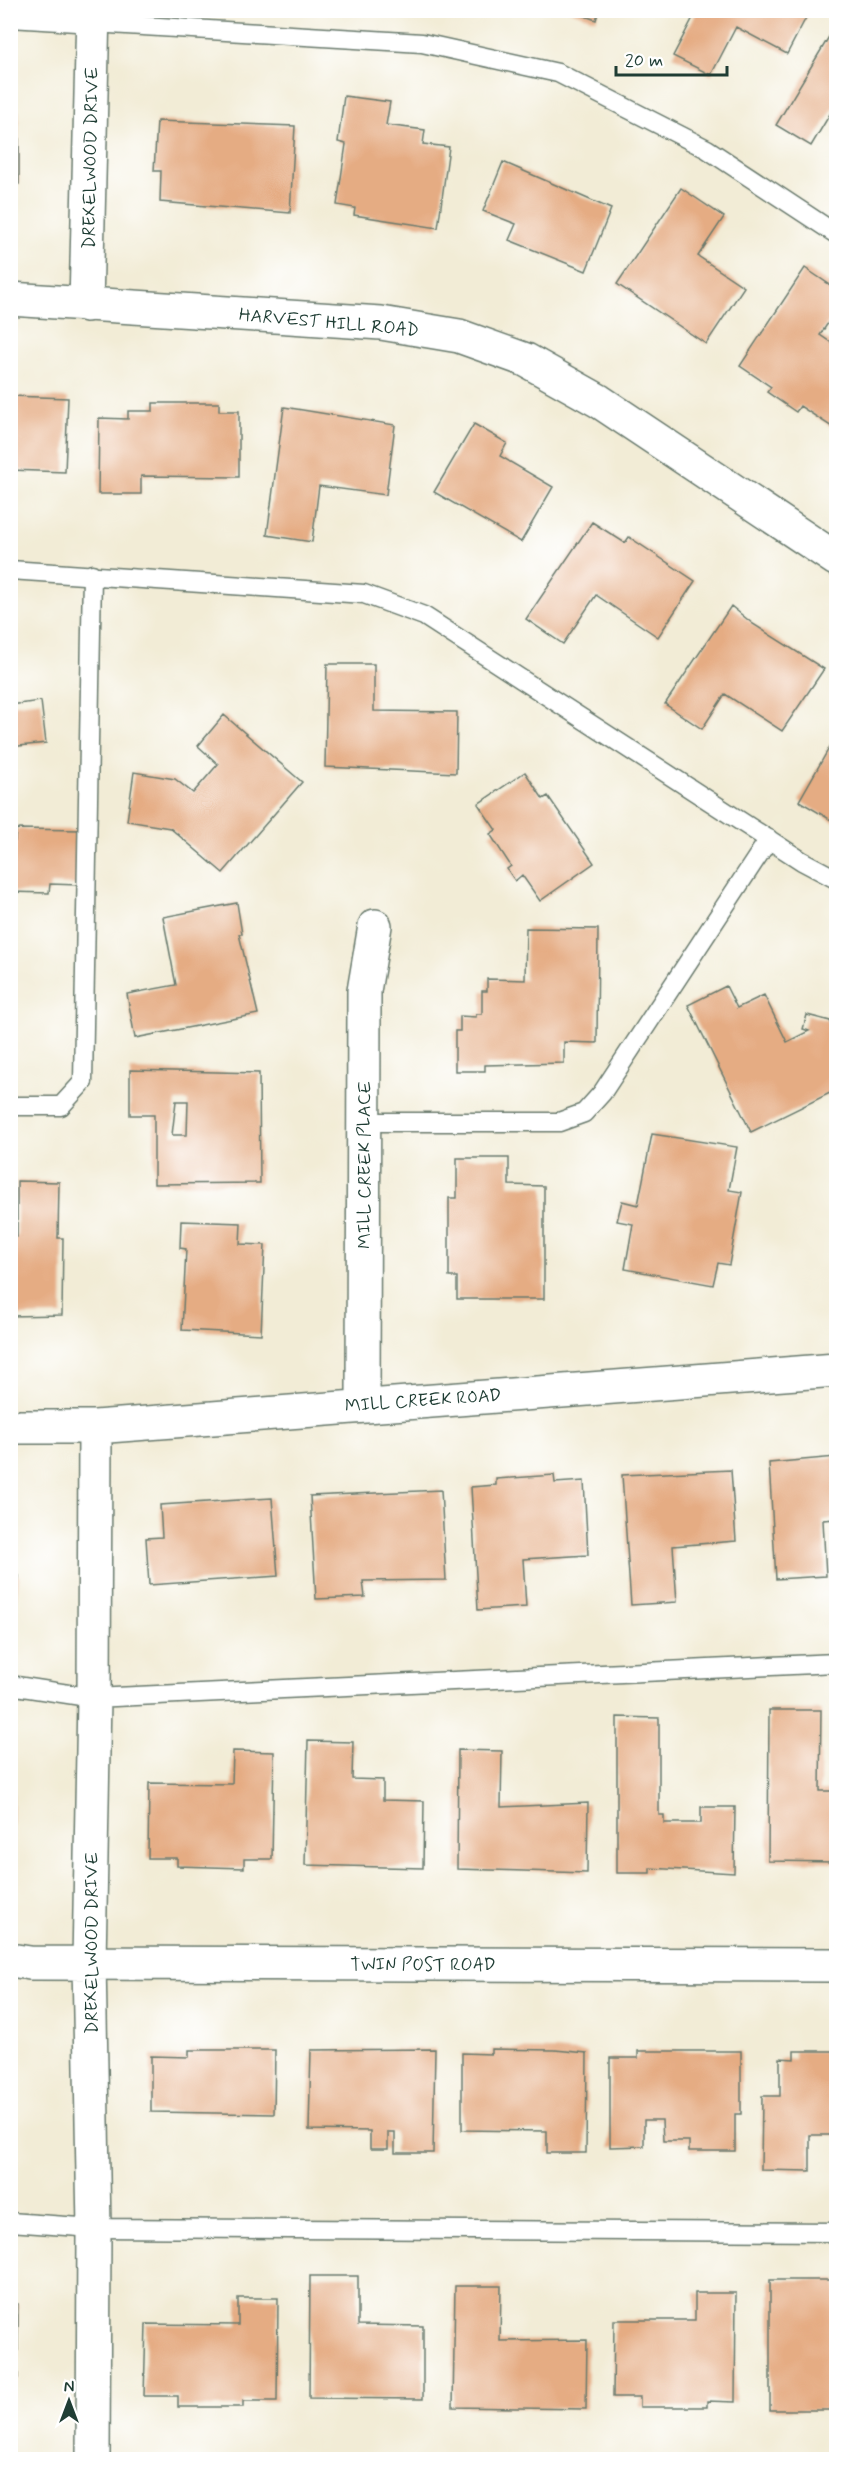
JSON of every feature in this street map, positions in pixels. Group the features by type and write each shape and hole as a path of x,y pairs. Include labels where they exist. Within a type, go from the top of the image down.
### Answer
{"street":[{"name":"DREXELWOOD DRIVE","path":"86,305 93,17"},
{"name":"HARVEST HILL ROAD","path":"10,299 381,322 459,336 526,360 599,401 837,559"},
{"name":"MILL CREEK PLACE","path":"363,1404 364,991 375,926"},
{"name":"MILL CREEK ROAD","path":"10,1427 94,1427 363,1404 837,1370"},
{"name":"DREXELWOOD DRIVE","path":"93,2460 93,2228 89,1962 94,1698 94,1427"},
{"name":"TWIN POST ROAD","path":"10,1960 837,1965"}],"lane":[{"path":"10,18 93,17 422,43 558,73 707,149 837,234"},
{"path":"10,570 364,594 424,616 769,839 837,879"},
{"path":"10,1106 61,1106 83,1082 92,574"},
{"path":"363,1122 559,1122 584,1113 602,1093 769,839"},
{"path":"10,1685 94,1698 837,1663"},
{"path":"10,2222 93,2228 837,2232"}],"building":[{"path":"568,10 599,10 596,20"},
{"path":"697,10 810,10 787,54 736,27 711,75 673,56"},
{"path":"836,25 836,104 811,146 776,125"},
{"path":"344,96 390,102 386,125 425,130 423,144 449,147 438,228 354,215 355,208 337,205 346,144 338,142"},
{"path":"10,111 19,111 19,184 10,184"},
{"path":"157,121 295,126 290,213 160,202 161,171 154,171"},
{"path":"503,162 611,209 586,271 509,240 516,224 483,211"},
{"path":"681,188 724,217 698,256 744,287 706,344 617,284"},
{"path":"805,268 836,289 836,311 820,335 836,346 836,421 832,427 800,406 796,412 767,392 771,387 740,366"},
{"path":"10,396 68,398 65,472 10,470"},
{"path":"153,403 219,403 219,411 239,411 239,477 141,476 141,494 98,494 99,418 128,419 128,411 153,411"},
{"path":"284,407 395,425 386,495 319,486 312,542 267,535"},
{"path":"474,424 507,443 500,456 553,487 521,542 434,492"},
{"path":"592,522 625,543 629,537 695,581 658,637 596,595 563,644 526,619"},
{"path":"731,606 753,624 824,669 782,731 725,694 702,729 665,704"},
{"path":"327,664 374,664 374,711 457,712 456,773 325,767"},
{"path":"41,701 46,743 10,747 10,705"},
{"path":"224,715 302,782 223,873 170,828 127,821 134,772 175,779 193,793 218,764 198,746"},
{"path":"836,736 836,823 799,801"},
{"path":"525,772 543,799 548,796 594,863 540,901 522,875 515,881 507,869 511,866 490,834 496,830 478,804"},
{"path":"16,829 81,830 79,885 50,884 49,893 10,892 10,841 15,841"},
{"path":"237,903 242,934 239,934 258,1014 135,1038 127,994 176,985 163,917"},
{"path":"526,928 598,929 597,1043 564,1042 564,1063 485,1065 485,1071 455,1071 455,1031 460,1031 460,1016 476,1017 476,1014 482,1014 482,991 487,991 487,979 525,980"},
{"path":"726,986 737,1008 764,995 787,1042 809,1031 803,1029 807,1015 830,1021 836,1034 836,1090 751,1132 688,1005"},
{"path":"130,1070 259,1073 260,1183 154,1184 154,1115 130,1115","holes":["176,1101 188,1101 187,1135 172,1135"]},
{"path":"652,1134 737,1147 729,1190 742,1192 729,1265 718,1263 713,1285 625,1269 633,1224 617,1221 622,1201 638,1205"},
{"path":"457,1158 509,1158 509,1185 544,1186 544,1299 457,1299 457,1277 449,1277 449,1198 457,1198"},
{"path":"17,1181 59,1182 58,1238 63,1238 62,1315 10,1316 10,1237 17,1237"},
{"path":"181,1221 241,1223 240,1244 265,1245 261,1334 182,1330 186,1249 180,1248"},
{"path":"836,1457 836,1519 823,1520 826,1576 776,1579 769,1463"},
{"path":"731,1470 736,1541 673,1546 677,1602 631,1605 622,1475"},
{"path":"554,1475 555,1483 584,1481 588,1555 523,1559 526,1607 478,1610 471,1487 496,1485 496,1479"},
{"path":"441,1490 446,1580 363,1581 365,1597 316,1599 310,1496"},
{"path":"272,1498 278,1576 149,1585 146,1538 162,1537 160,1505"},
{"path":"10,1575 19,1576 12,1630 10,1630"},
{"path":"769,1710 821,1710 820,1791 836,1791 836,1862 768,1861"},
{"path":"617,1717 659,1718 659,1815 664,1815 664,1823 701,1823 701,1807 735,1807 734,1873 650,1868 650,1873 617,1873"},
{"path":"10,1739 14,1739 13,1826 10,1826"},
{"path":"308,1741 353,1742 352,1779 383,1780 383,1800 424,1801 423,1868 305,1865"},
{"path":"458,1750 502,1751 501,1807 588,1803 587,1873 457,1869"},
{"path":"233,1751 274,1752 272,1859 244,1859 244,1868 177,1866 177,1858 148,1858 149,1783 232,1784"},
{"path":"435,2049 433,2153 395,2153 395,2132 388,2132 388,2149 370,2149 370,2131 309,2130 311,2050"},
{"path":"491,2049 587,2053 586,2153 547,2153 547,2131 462,2130 462,2053 491,2054"},
{"path":"189,2050 275,2050 274,2114 151,2112 151,2056 189,2057"},
{"path":"638,2051 741,2051 741,2114 735,2114 735,2151 689,2151 689,2141 663,2141 662,2120 644,2120 644,2146 610,2147 610,2058 638,2058"},
{"path":"794,2051 836,2051 836,2135 810,2135 810,2171 761,2170 762,2096 780,2096 780,2058 794,2059"},
{"path":"310,2276 358,2276 358,2325 423,2326 423,2399 309,2398"},
{"path":"770,2280 836,2280 836,2410 770,2410"},
{"path":"455,2286 501,2286 500,2341 587,2340 586,2409 453,2407"},
{"path":"695,2293 736,2293 735,2402 707,2401 707,2407 640,2407 640,2397 613,2397 614,2320 695,2320"},
{"path":"238,2298 278,2298 277,2401 243,2401 243,2407 178,2407 178,2396 144,2396 146,2324 238,2325"},
{"path":"10,2304 18,2304 18,2378 10,2378"}]}
